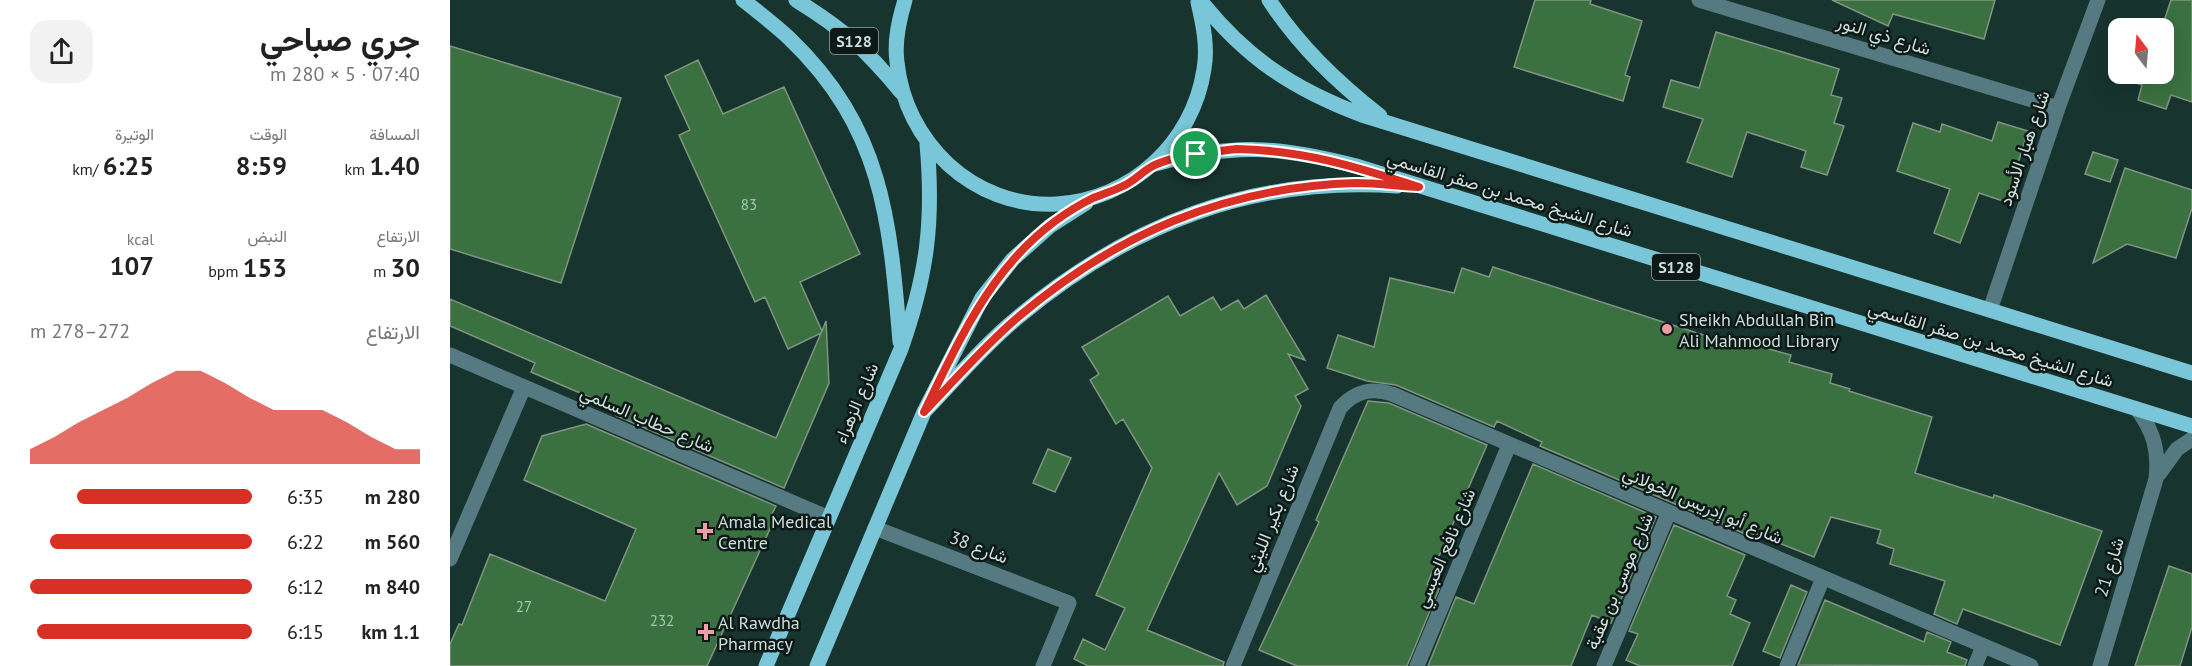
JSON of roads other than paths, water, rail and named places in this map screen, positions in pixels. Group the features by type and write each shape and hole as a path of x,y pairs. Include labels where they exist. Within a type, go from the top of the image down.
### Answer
{"main road":[{"path":"743,0 789,38 828,82 859,132 880,187 892,245 901,348"},
{"name":"S128","path":"796,0 836,24 872,56 902,93"},
{"path":"905,0 898,27 896,61 902,93 912,120 927,144 961,175 984,190 1019,201 1056,204 1092,199"},
{"path":"817,666 924,412 982,298 1013,259 1043,232 1092,199 1125,185 1155,164 1179,136 1196,104 1205,68 1205,31 1198,0"},
{"name":"شارع الشيخ محمد بن صقر القاسمي","path":"1198,0 1222,28 1252,57 1286,81 1323,100 1389,123 2192,373"},
{"path":"1269,0 1286,26 1319,64 1389,123"},
{"name":"شارع الزهراء","path":"766,666 901,348 915,309 925,269 930,227 927,144"},
{"name":"شارع الشيخ محمد بن صقر القاسمي","path":"1155,164 1217,151 1279,150 1356,166 2192,426"},
{"path":"924,412 1024,312 1068,279 1120,245 1176,218 1235,198 1296,187 1358,183 1419,187"}],"street":[{"name":"شارع ذي النور","path":"1699,0 2058,108"},
{"name":"شارع هبار الأسود","path":"1990,310 2058,108 2098,0"},
{"name":"شارع حطاب السلمي","path":"450,356 829,518"},
{"path":"450,559 524,387"},
{"name":"شارع أبو إدريس الخولاني","path":"1358,393 1381,391 2031,666"},
{"name":"شارع بكير الليثي","path":"1233,666 1335,418 1348,399 1358,393"},
{"name":"شارع 21","path":"2100,666 2156,479 2158,461 2156,442 2149,424 2138,409"},
{"name":"شارع 21","path":"2156,479 2177,449 2192,439"},
{"name":"شارع نافع العبسي","path":"1417,666 1509,445"},
{"name":"شارع موسى بن عقبة","path":"1604,666 1669,512"},
{"name":"شارع 38","path":"875,528 1069,603 1042,666"},
{"path":"1787,666 1823,578"},
{"path":"1975,666 1983,646"}],"place":[{"name":"Sheikh Abdullah Bin Ali Mahmood Library","path":"1667,329"},
{"name":"Amala Medical Centre","path":"705,531"},
{"name":"Al Rawdha Pharmacy","path":"706,632"}]}
